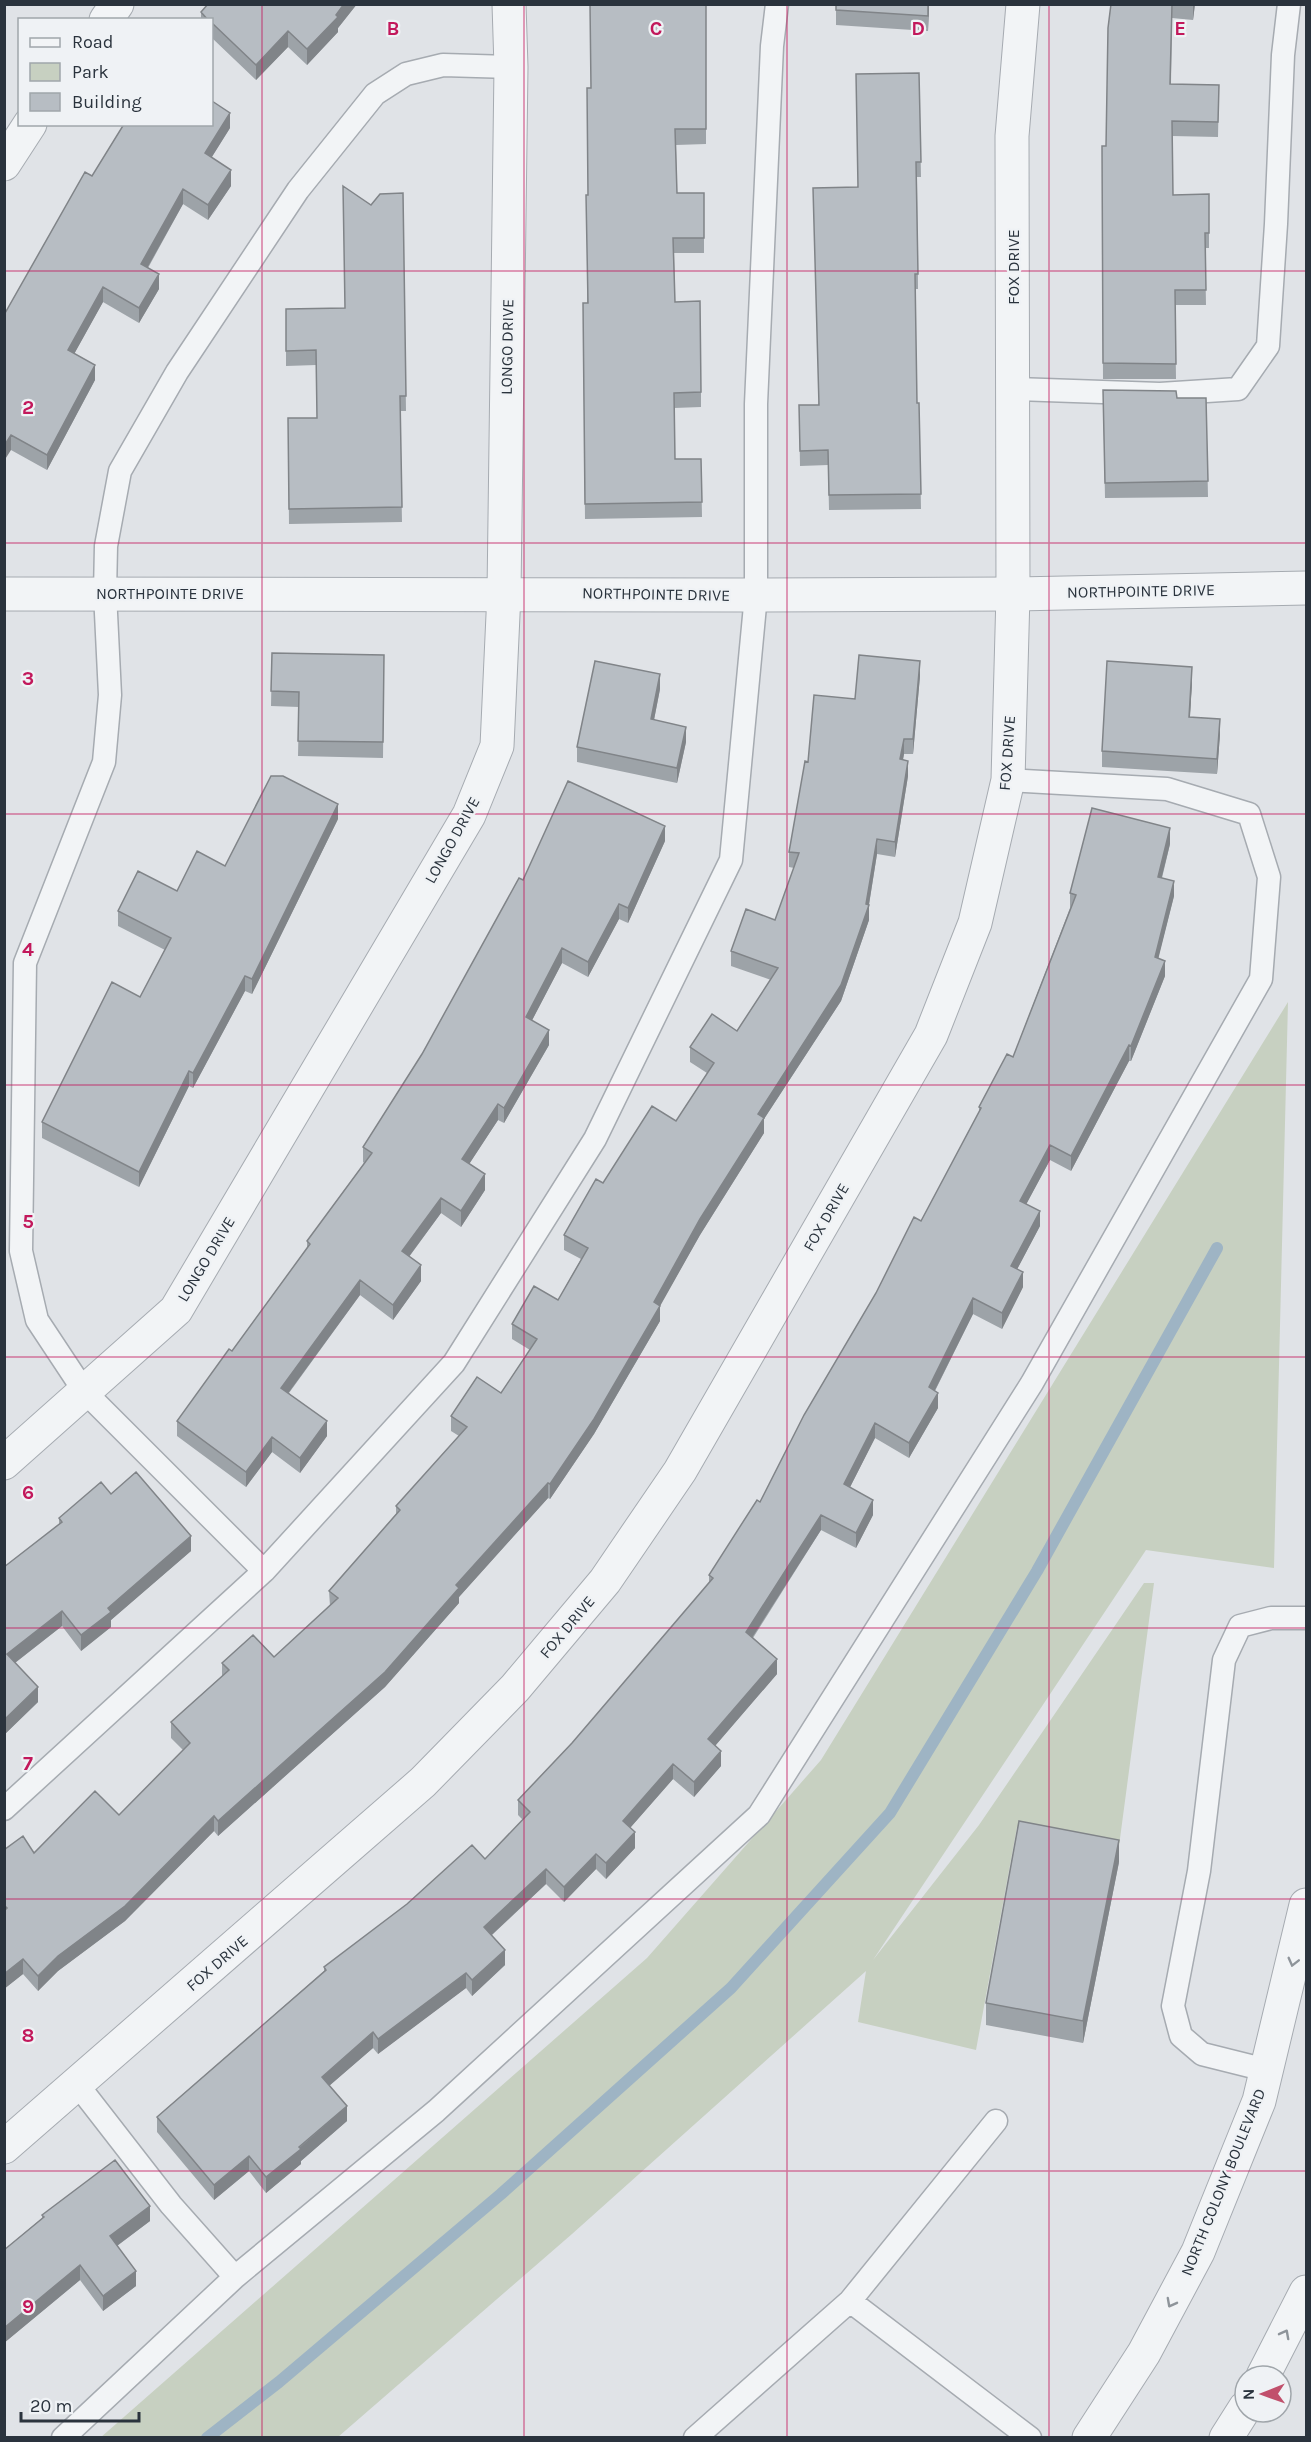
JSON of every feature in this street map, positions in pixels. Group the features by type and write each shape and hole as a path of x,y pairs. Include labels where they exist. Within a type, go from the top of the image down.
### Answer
{"street":[{"path":"107,18 117,4"},
{"name":"LONGO DRIVE","path":"4,1463 176,1310 469,815 497,746 504,593 511,66 509,4"},
{"name":"FOX DRIVE","path":"4,2147 423,1782 515,1688 605,1581 680,1471 931,1035 975,923 1008,780 1014,389 1012,136 1023,4"},
{"path":"4,164 29,126"},
{"name":"NORTHPOINTE DRIVE","path":"4,594 1012,594 1306,588"},
{"name":"NORTH COLONY BOULEVARD","path":"1089,2438 1144,2354 1198,2252 1259,2101 1306,1905"},
{"path":"1270,2364 1305,2302"},
{"path":"1226,2438 1235,2424"}],"lane":[{"path":"4,1809 264,1571 454,1362 595,1140 731,860 756,595 756,404 772,46 777,4"},
{"path":"1014,389 1160,394 1238,388 1268,346 1283,55 1289,4"},
{"path":"264,1571 84,1391 37,1320 21,1251 25,963 104,762 110,695 105,593 106,546 120,471 177,372 298,190 375,94 406,74 443,65 511,66"},
{"path":"63,2438 235,2277 436,2111 759,1815 1032,1383 1261,979 1269,877 1249,814 1167,789 1008,780"},
{"path":"1266,2070 1202,2054 1180,2036 1173,2006 1199,1871 1224,1660 1240,1626 1271,1618 1306,1618"},
{"path":"77,2084 171,2205 235,2277"},
{"path":"695,2438 850,2301 996,2121"},
{"path":"850,2301 1030,2438"}],"green space":[{"path":"1288,1002 1274,1568 1146,1550 873,1960 979,1825 1144,1583 1154,1583 1119,1846 1017,1827 976,2050 858,2022 866,1971 572,2234 338,2437 100,2438 647,1958 821,1760"}],"building":[{"path":"208,4 344,4 336,15 338,17 307,49 288,31 256,65 213,24 213,18 206,18 201,12"},
{"path":"590,4 706,4 706,129 675,129 677,193 704,193 704,238 673,238 675,302 700,301 701,392 674,393 675,459 701,459 702,502 585,504 583,303 588,303 586,195 588,195 587,88 591,88"},
{"path":"836,4 928,4 928,16 836,10"},
{"path":"1111,4 1172,4 1170,84 1219,85 1218,122 1172,121 1173,195 1209,194 1209,233 1205,233 1206,290 1175,290 1176,364 1103,363 1102,146 1106,146 1108,28"},
{"path":"919,73 921,162 916,162 918,274 915,274 921,494 829,495 828,450 800,451 799,405 819,405 813,188 858,187 856,74"},
{"path":"213,102 230,113 205,153 231,170 208,205 183,189 141,264 159,274 139,308 103,287 68,350 95,365 47,455 11,435 4,446 4,315 85,172 92,176 123,126 213,126"},
{"path":"343,186 371,205 380,194 403,193 406,396 400,396 402,507 289,509 288,418 317,418 316,350 286,351 286,309 345,308"},
{"path":"1103,390 1176,391 1177,398 1206,398 1208,481 1105,483"},
{"path":"272,653 384,655 383,742 298,741 299,692 271,691"},
{"path":"859,655 920,661 913,739 904,739 900,759 908,761 895,842 877,839 866,904 869,905 841,985 758,1114 764,1118 700,1219 654,1302 660,1306 594,1419 550,1484 548,1483 456,1585 459,1588 385,1672 218,1821 214,1816 125,1906 58,1956 38,1976 23,1959 4,1974 4,1911 7,1908 4,1905 4,1850 23,1836 34,1853 95,1791 119,1815 190,1743 171,1722 229,1670 222,1663 253,1635 274,1657 338,1598 329,1591 400,1510 396,1506 467,1427 451,1416 477,1377 501,1393 537,1339 512,1324 534,1286 558,1300 588,1248 564,1235 596,1179 603,1183 652,1106 676,1121 714,1063 690,1047 712,1014 737,1031 778,968 731,951 746,909 775,920 799,853 789,852 805,761 808,762 814,695 855,699"},
{"path":"595,661 660,674 651,719 686,727 677,768 577,747"},
{"path":"1107,661 1192,667 1189,717 1220,719 1217,759 1102,751"},
{"path":"271,776 283,776 338,804 252,979 245,976 193,1073 189,1071 139,1172 42,1122 112,982 140,997 171,938 118,911 138,871 177,891 197,851 225,866"},
{"path":"568,781 665,826 628,908 619,904 588,962 562,948 526,1017 549,1030 504,1108 498,1104 462,1159 485,1174 461,1211 441,1198 402,1251 421,1265 393,1305 360,1280 281,1388 327,1421 300,1458 272,1437 246,1472 177,1421 229,1349 232,1351 310,1244 307,1241 372,1153 363,1147 422,1054 519,878 523,880"},
{"path":"1092,808 1170,828 1158,877 1174,881 1155,957 1165,961 1131,1046 1129,1045 1071,1156 1050,1145 1020,1201 1040,1211 1011,1266 1023,1272 1002,1313 973,1298 929,1387 938,1393 909,1443 875,1423 844,1484 873,1500 856,1533 821,1515 746,1632 777,1659 708,1739 721,1751 694,1782 673,1764 623,1821 635,1832 606,1863 596,1854 564,1887 546,1869 484,1927 505,1950 472,1980 466,1973 378,2039 373,2032 322,2077 347,2106 299,2147 301,2149 266,2177 249,2156 214,2185 157,2117 326,1970 324,1967 407,1904 472,1845 485,1859 530,1812 518,1800 572,1743 713,1578 709,1575 757,1500 760,1502 804,1415 876,1293 914,1217 921,1221 1007,1054 1013,1057 1076,895 1070,893"},
{"path":"136,1472 191,1536 108,1608 111,1612 81,1635 62,1611 7,1654 38,1687 4,1720 4,1567 62,1522 59,1518 101,1482 111,1494"},
{"path":"1019,1821 1119,1840 1083,2021 986,2003"},
{"path":"115,2160 150,2206 110,2236 136,2271 103,2296 80,2265 4,2328 4,2250 44,2217 42,2215"}],"waterway":[{"path":"207,2438 279,2382 501,2194 731,1988 890,1813 1037,1571 1217,1248"}]}
